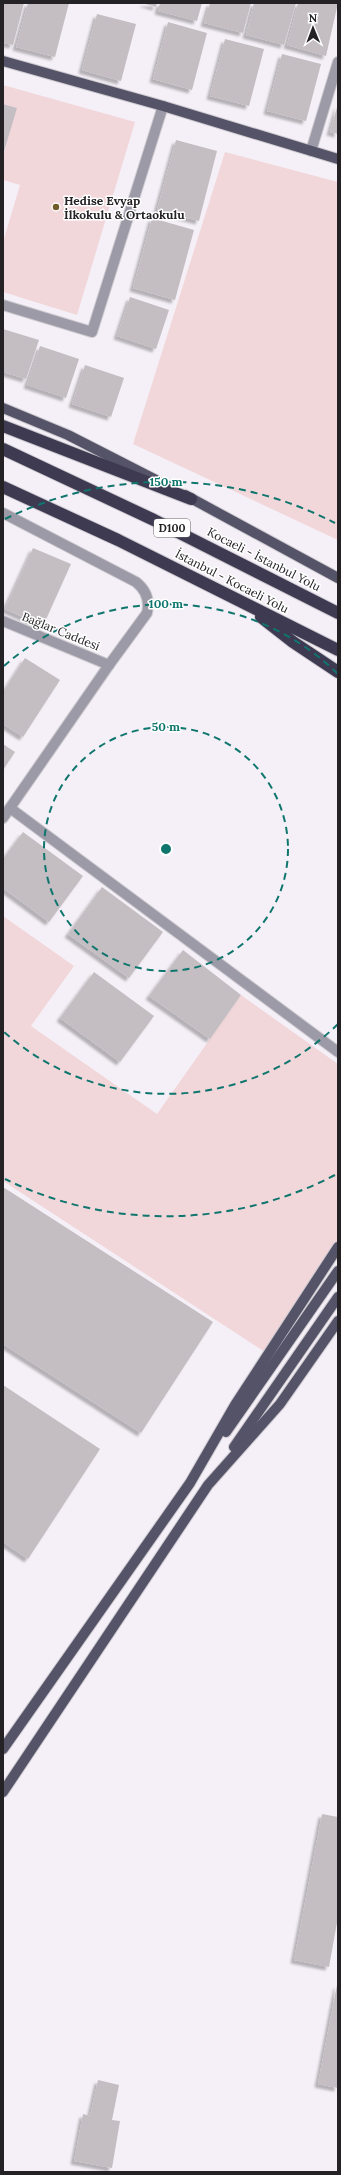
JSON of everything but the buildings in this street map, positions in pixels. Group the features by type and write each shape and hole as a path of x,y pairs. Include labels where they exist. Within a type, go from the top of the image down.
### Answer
{"highway":[{"path":"3,426 192,499"},
{"name":"Kocaeli - İstanbul Yolu","path":"3,449 154,520 338,613"},
{"name":"İstanbul - Kocaeli Yolu","path":"3,487 111,536 338,650"},
{"path":"240,600 293,642 338,672"}],"main road":[{"path":"3,61 163,106 338,158"},
{"path":"3,408 68,435 192,499 338,578"},
{"path":"190,1483 235,1405 338,1247"},
{"path":"3,1749 338,1272"},
{"path":"3,1792 208,1485 338,1297"},
{"path":"208,1485 280,1404 338,1321"}],"street":[{"path":"311,151 338,62"},
{"path":"3,304 92,332 163,106"},
{"path":"3,513 136,582 144,588 149,604 147,613 109,665 3,818"},
{"name":"Bağlar Caddesi","path":"3,621 109,665"},
{"path":"10,808 338,1052"}],"shaded area":[{"name":"Hedise Evyap İlkokulu & Ortaokulu","path":"3,85 135,122 77,315 3,292 3,242 20,185 3,180 3,157 16,108 3,104"},
{"path":"225,152 338,182 338,540 133,444"},
{"path":"3,916 74,966 31,1026 157,1114 241,995 338,1064 338,1248 265,1352 3,1181"}],"place":[{"name":"Hedise Evyap İlkokulu & Ortaokulu","path":"56,207"}]}
